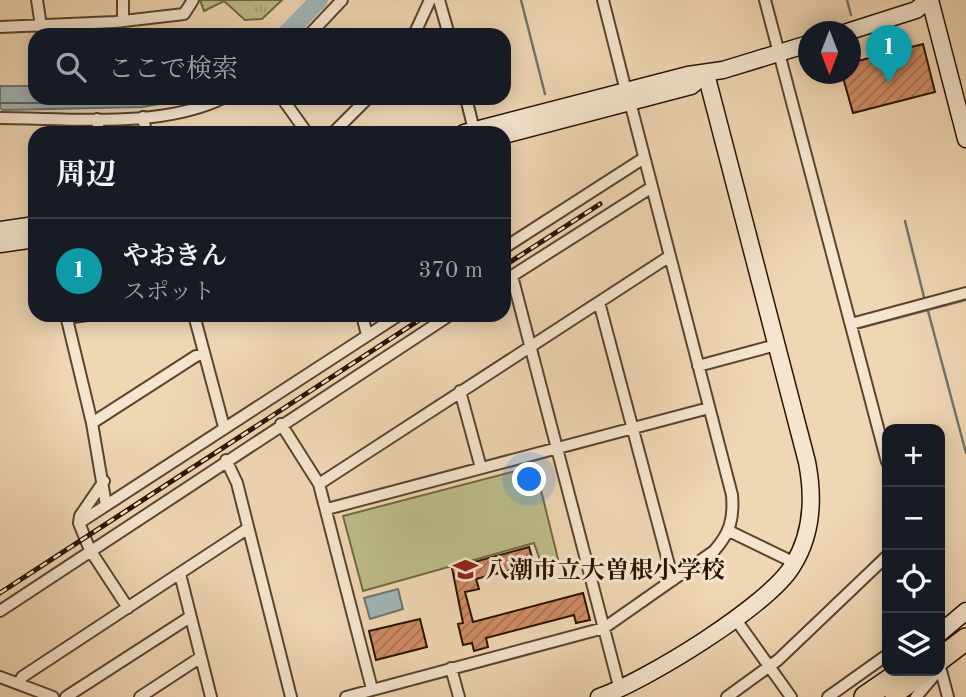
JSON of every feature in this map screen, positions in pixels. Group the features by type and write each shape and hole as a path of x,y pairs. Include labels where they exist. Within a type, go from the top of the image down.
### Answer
{"highway":[{"path":"945,640 966,624"},
{"path":"945,655 966,641"},
{"path":"846,697 904,676"},
{"path":"865,697 909,676"},
{"path":"887,697 913,676"},
{"path":"904,697 917,676"}],"street":[{"path":"37,0 41,26"},
{"path":"123,0 123,20"},
{"path":"0,27 123,20 184,13 193,0"},
{"path":"316,28 342,0"},
{"path":"417,28 430,0"},
{"path":"439,0 447,28"},
{"path":"346,697 604,628 714,551 729,531 734,516 732,495 603,0"},
{"path":"765,0 882,443"},
{"path":"861,28 916,10 929,0 966,139"},
{"path":"511,133 688,75 706,74 798,47"},
{"path":"599,697 620,690 674,660 777,585 795,563 809,524 811,487 706,74"},
{"path":"496,126 628,96"},
{"path":"0,118 142,117 184,111 202,105"},
{"path":"287,105 302,126"},
{"path":"340,126 361,105"},
{"path":"467,105 468,126"},
{"path":"142,117 144,126"},
{"path":"97,119 98,126"},
{"path":"511,244 644,158"},
{"path":"511,276 652,187"},
{"path":"0,230 28,226"},
{"path":"0,244 28,240"},
{"path":"319,484 670,256"},
{"path":"511,287 531,346 620,690"},
{"path":"851,324 966,293"},
{"path":"599,302 673,580"},
{"path":"68,322 104,481 106,505"},
{"path":"196,322 224,427"},
{"path":"364,322 368,335"},
{"path":"79,523 388,322"},
{"path":"0,611 439,322"},
{"path":"698,366 776,345"},
{"path":"92,423 196,356 204,354"},
{"path":"460,391 481,468"},
{"path":"327,509 709,408"},
{"path":"281,424 319,484 372,689"},
{"path":"226,460 237,483 291,697"},
{"path":"104,481 80,516 79,523 90,550 128,608"},
{"path":"19,684 22,677 247,529"},
{"path":"729,531 795,563"},
{"path":"727,697 770,667 882,561"},
{"path":"180,574 211,697"},
{"path":"945,629 966,611"},
{"path":"66,697 190,617"},
{"path":"734,617 791,697"},
{"path":"140,697 201,657"},
{"path":"451,668 459,697"},
{"path":"828,697 900,676"},
{"path":"853,697 906,676"},
{"path":"894,697 915,676"},
{"path":"927,676 948,697"},
{"path":"0,677 53,697"}],"green space":[{"path":"200,0 282,0 262,19 245,20 224,1 204,11"},
{"path":"535,466 558,559 541,563 534,543 363,591 343,516"}],"water":[{"path":"0,86 28,86 28,105 154,105 3,110 0,108"},
{"path":"398,589 403,609 370,619 364,598"}],"building":[{"path":"923,44 935,92 853,113 845,84 861,84 861,60"},
{"path":"529,547 534,564 476,579 479,589 465,592 473,622 583,593 590,620 576,623 574,615 486,638 488,647 474,651 472,643 463,645 458,624 463,623 452,568"},
{"path":"420,619 427,647 376,660 369,631"}],"waterway":[{"path":"292,28 319,0"},
{"path":"521,0 545,94"},
{"path":"847,0 851,15"},
{"path":"905,221 925,301"},
{"path":"859,328 966,300"},
{"path":"927,307 966,453"}],"railway":[{"path":"511,261 600,204"},
{"path":"0,593 416,322"}],"place":[{"name":"やおきん","path":"889,83"},
{"name":"八潮市立大曽根小学校","path":"465,570"}]}
